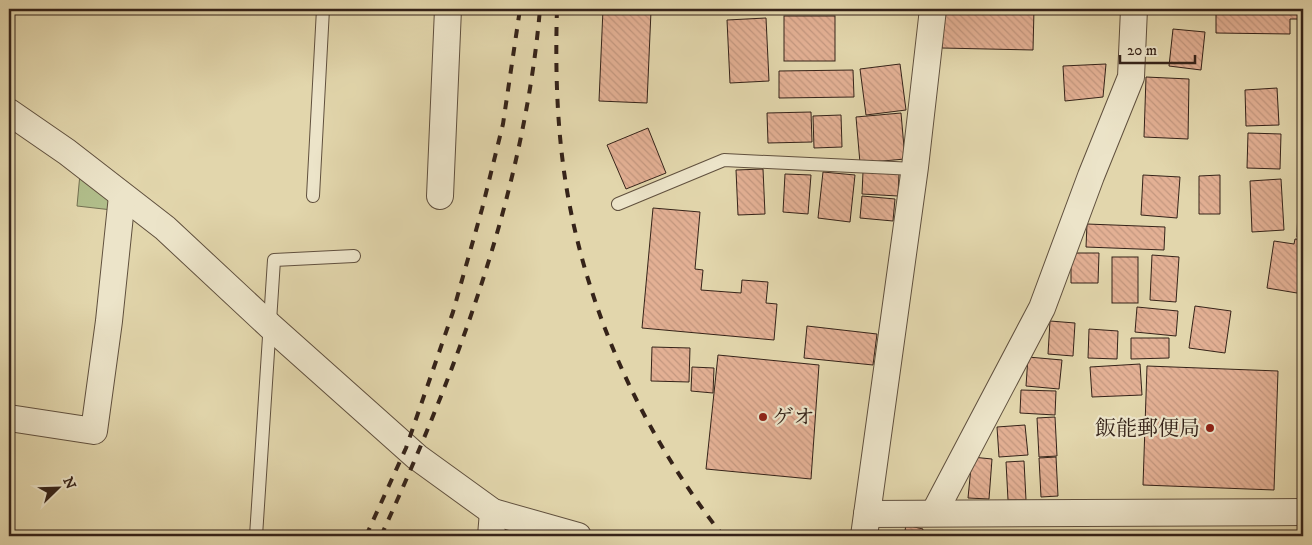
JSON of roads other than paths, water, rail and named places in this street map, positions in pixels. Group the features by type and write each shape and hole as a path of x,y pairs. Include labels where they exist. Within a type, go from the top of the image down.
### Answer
{"street":[{"path":"440,196 448,9"},
{"path":"933,9 915,169 866,525 934,514 1303,512"},
{"path":"934,514 1042,308 1130,77 1134,9"},
{"path":"9,112 67,152 165,228 269,325 492,524 578,536"},
{"path":"9,418 94,431 109,321 122,196"}],"lane":[{"path":"313,196 323,9"},
{"path":"618,204 724,160 915,169"},
{"path":"256,536 274,260 354,256"}],"railway":[{"path":"366,536 406,448 453,312 482,209 503,124 520,9"},
{"path":"381,536 436,409 483,279 503,213 519,146 532,78 540,9"},
{"path":"557,9 556,57 559,130 569,202 592,292 626,378 647,420 670,460 723,536"}],"place":[{"name":"ゲオ","path":"763,417"},
{"name":"飯能郵便局","path":"1210,428"}]}
